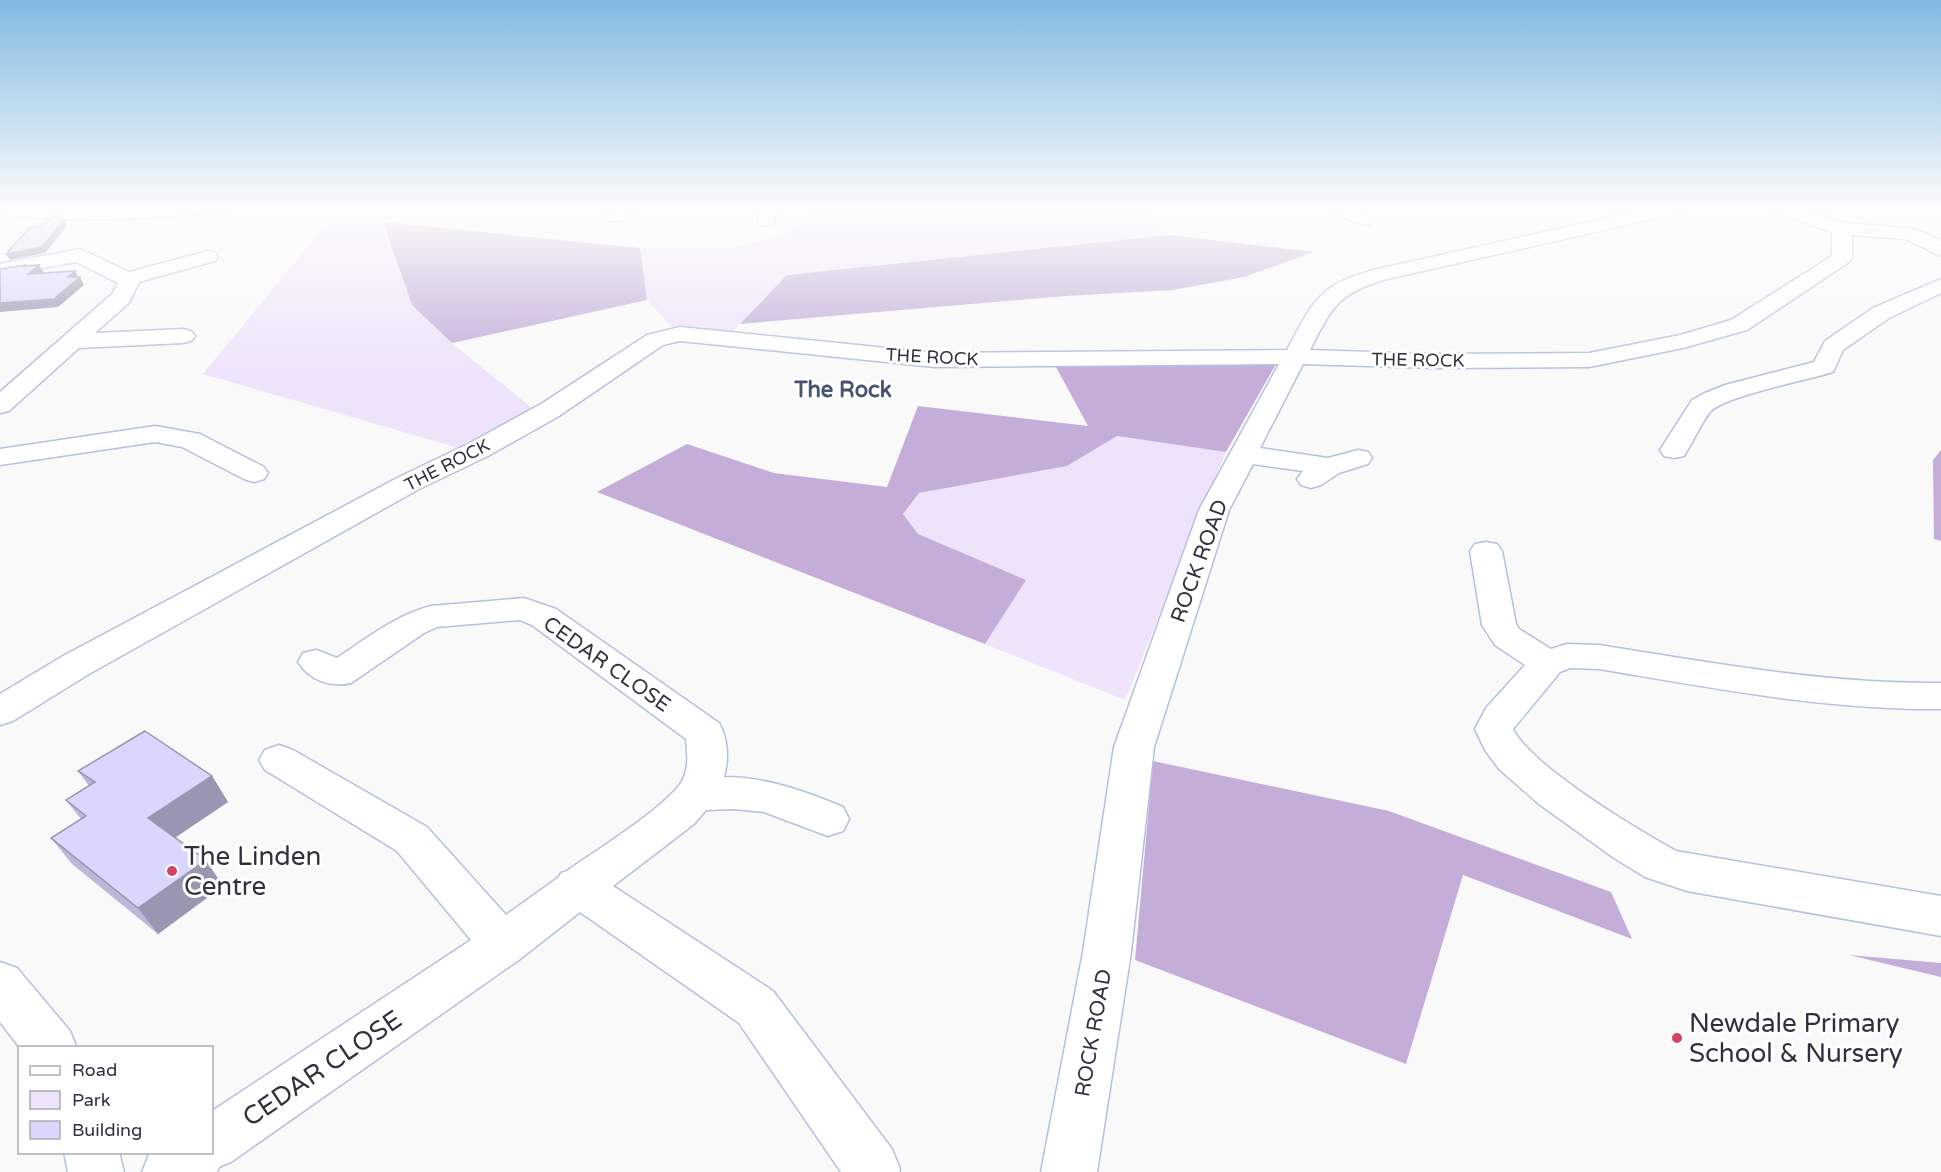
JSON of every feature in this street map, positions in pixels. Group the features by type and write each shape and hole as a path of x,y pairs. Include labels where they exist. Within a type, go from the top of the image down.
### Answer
{"street":[{"path":"0,270 25,262"},
{"path":"90,262 127,279 193,262"},
{"name":"ROCK ROAD","path":"1069,1172 1107,952 1134,747 1214,510 1324,303 1337,291 1355,282 1435,262"},
{"name":"THE ROCK","path":"0,712 76,665 138,631 409,483 499,439 550,410 655,340 665,336 680,334 935,360 1295,357 1563,361 1610,358 1683,342 1738,325 1836,262"},
{"path":"0,405 122,298 129,283 127,279"},
{"path":"1674,450 1701,406 1734,390 1824,367 1833,346 1881,313 1941,285"},
{"path":"75,341 195,331"},
{"path":"0,457 155,434 190,440 254,473"},
{"path":"1244,454 1318,474 1358,458"},
{"path":"1486,551 1500,625 1507,637 1547,663"},
{"name":"CEDAR CLOSE","path":"213,1142 502,945 679,812 697,795 707,775 705,733 544,617 524,609 431,617 412,625 338,674 316,662"},
{"path":"1941,696 1909,697 1804,688 1599,657 1567,656 1547,663 1499,718 1494,729 1513,759 1554,793 1629,846 1661,864 1687,873 1941,916"},
{"path":"279,760 412,838 502,945"},
{"path":"697,795 731,791 780,798 828,819"},
{"path":"578,886 756,1007 872,1169"},
{"path":"0,984 51,1046"},
{"path":"92,1154 96,1172"},
{"path":"170,1172 195,1154"}],"green space":[{"path":"295,262 397,262 412,305 452,343 538,413 465,454 452,446 203,374"},
{"path":"642,262 914,262 787,275 722,342 684,340 647,300"},
{"path":"1117,436 1226,452 1125,700 985,644 1026,580 918,534 903,514 919,493 1067,466"}],"shaded area":[{"path":"397,262 642,262 647,300 452,343 412,305"},
{"path":"914,262 1287,262 1244,277 1173,290 1066,296 740,324 787,275"},
{"path":"1276,364 1226,452 1117,436 1067,466 919,493 903,514 918,534 1026,580 985,644 597,492 687,444 774,473 887,487 918,406 1088,426 1056,367"},
{"path":"1941,450 1941,541 1934,539 1933,460"},
{"path":"1153,761 1389,811 1611,892 1632,939 1463,875 1406,1064 1135,960"},
{"path":"1849,955 1941,963 1941,977"}],"building":[{"path":"39,265 28,274 75,271 68,277 80,277 54,299 0,303 0,269"},
{"path":"145,731 212,776 148,818 206,860 138,908 51,838 86,816 66,800 95,782 78,771"}],"place":[{"name":"The Linden Centre","path":"172,871"},
{"name":"Newdale Primary School & Nursery","path":"1677,1038"}],"district":[{"name":"The Rock","path":"843,389"}]}
